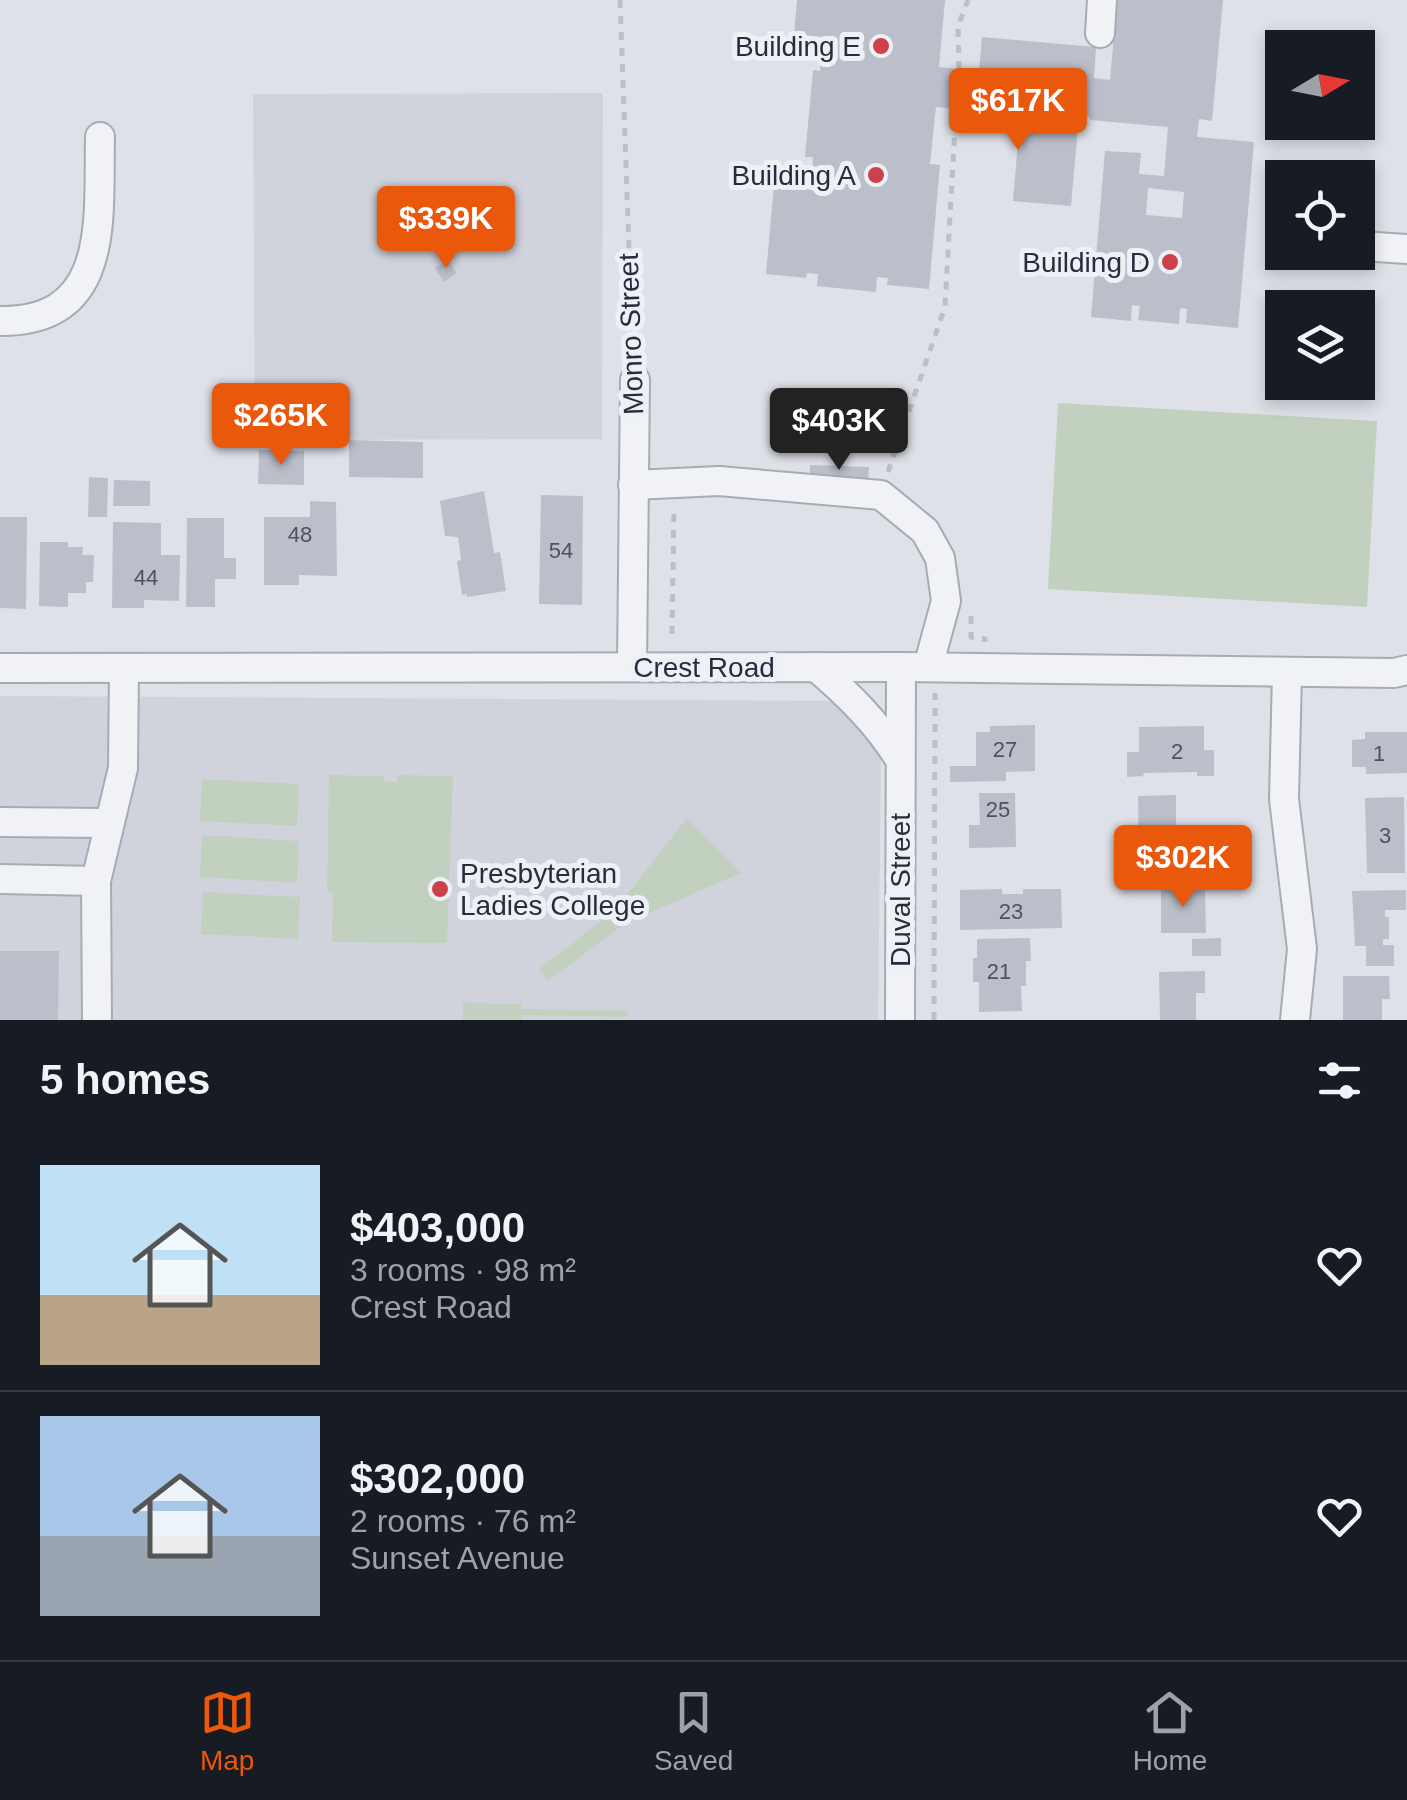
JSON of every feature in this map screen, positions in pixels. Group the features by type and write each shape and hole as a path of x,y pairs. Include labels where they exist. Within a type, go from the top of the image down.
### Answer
{"street":[{"path":"1100,33 1102,0"},
{"path":"0,321 44,316 66,303 86,278 97,245 100,138"},
{"path":"1375,247 1407,249"},
{"name":"Monro Street","path":"632,667 634,380"},
{"name":"Duval Street","path":"633,485 719,481 881,495 924,531 940,558 946,602 921,675 900,759 900,1020"},
{"path":"816,667 854,699 900,759"},
{"name":"Crest Road","path":"0,668 816,667 921,675 1407,670"},
{"path":"97,1020 96,880 123,768 124,668"},
{"path":"1287,673 1284,799 1302,950 1295,1020"},
{"path":"0,822 107,823"},
{"path":"0,878 96,880"}],"path":[{"name":"Monro Street","path":"620,0 634,380"},
{"path":"959,69 958,26 968,0"},
{"path":"884,484 945,307 956,108"},
{"path":"672,634 674,503"},
{"path":"921,675 934,1020"}],"shaded area":[{"path":"603,93 602,439 255,440 253,94"},
{"name":"Presbyterian Ladies College","path":"0,696 837,701 864,730 881,758 878,1020 0,1020"}],"green space":[{"path":"1058,403 1377,421 1367,607 1048,589"},
{"path":"329,775 384,776 385,782 397,782 397,775 453,776 447,943 332,942 333,892 327,891"},
{"path":"202,779 299,784 297,826 200,821"},
{"path":"687,818 741,873 624,924 548,981 539,969 614,911"},
{"path":"202,835 299,841 297,883 200,877"},
{"path":"203,892 300,897 298,939 201,934"},
{"path":"463,1003 521,1004 521,1009 628,1011 628,1017 521,1015 521,1020 463,1020"}],"building":[{"path":"797,0 945,0 939,67 979,71 982,37 1096,47 1094,78 1110,80 1117,0 1223,0 1212,121 1199,119 1197,137 1254,142 1238,328 1186,323 1187,309 1180,308 1179,324 1138,320 1140,306 1132,305 1131,321 1091,317 1105,151 1141,153 1139,174 1164,176 1168,127 1090,117 1079,116 1071,206 1013,201 1019,129 976,125 977,110 936,107 930,164 940,165 929,289 887,285 888,278 877,277 876,292 817,286 818,274 807,273 806,278 766,274 775,173 812,176 813,157 805,157 813,70 820,71 823,37 794,34","holes":["1148,188 1184,192 1182,218 1146,215"]},
{"path":"448,260 457,273 444,282 435,268"},
{"path":"349,440 423,442 423,478 349,477"},
{"path":"259,450 304,451 304,485 258,484"},
{"path":"810,465 869,467 868,481 810,479"},
{"path":"89,477 108,478 107,517 88,517"},
{"path":"114,480 150,481 150,506 113,506"},
{"path":"484,491 494,553 500,552 506,591 467,597 462,595 458,537 445,536 440,501"},
{"path":"541,495 583,496 582,605 539,604"},
{"path":"310,501 336,502 337,576 299,575 299,585 264,585 264,517 310,517"},
{"path":"0,517 27,517 26,609 0,608"},
{"path":"187,518 224,518 224,558 236,558 236,579 215,579 215,607 186,607"},
{"path":"113,522 161,523 161,555 180,555 179,601 144,600 144,608 112,608"},
{"path":"40,542 68,542 68,547 83,547 82,555 94,555 93,582 86,582 86,593 68,593 68,607 39,606"},
{"path":"1035,725 1035,771 1006,772 1006,781 950,782 950,766 976,766 976,732 990,732 990,726"},
{"path":"1204,726 1204,750 1214,750 1214,776 1197,776 1197,772 1127,777 1127,752 1139,752 1139,727"},
{"path":"1365,732 1407,732 1407,773 1366,774 1366,767 1352,767 1352,740 1365,739"},
{"path":"979,793 1015,793 1016,847 969,848 969,825 980,825"},
{"path":"1176,795 1182,862 1139,863 1138,796"},
{"path":"1404,797 1405,873 1367,873 1365,798"},
{"path":"1195,833 1226,833 1226,858 1195,858"},
{"path":"1161,887 1205,887 1206,933 1161,933"},
{"path":"1002,889 1002,894 1023,894 1023,889 1061,889 1062,928 960,930 960,890"},
{"path":"1406,890 1406,910 1385,910 1385,917 1389,917 1389,939 1383,939 1383,945 1394,945 1394,966 1366,966 1366,946 1355,946 1352,891"},
{"path":"1030,938 1031,961 1026,961 1026,986 1021,986 1022,1011 979,1012 979,982 973,982 977,939"},
{"path":"1221,938 1221,956 1192,956 1192,939"},
{"path":"0,951 59,951 58,1020 0,1020"},
{"path":"1205,971 1205,993 1196,993 1196,1020 1160,1020 1159,972"},
{"path":"1343,976 1389,976 1390,999 1382,999 1382,1020 1343,1020"}],"place":[{"name":"Building E","path":"881,46"},
{"name":"Building A","path":"876,175"},
{"name":"Building D","path":"1170,262"},
{"name":"Presbyterian Ladies College","path":"440,889"}]}
